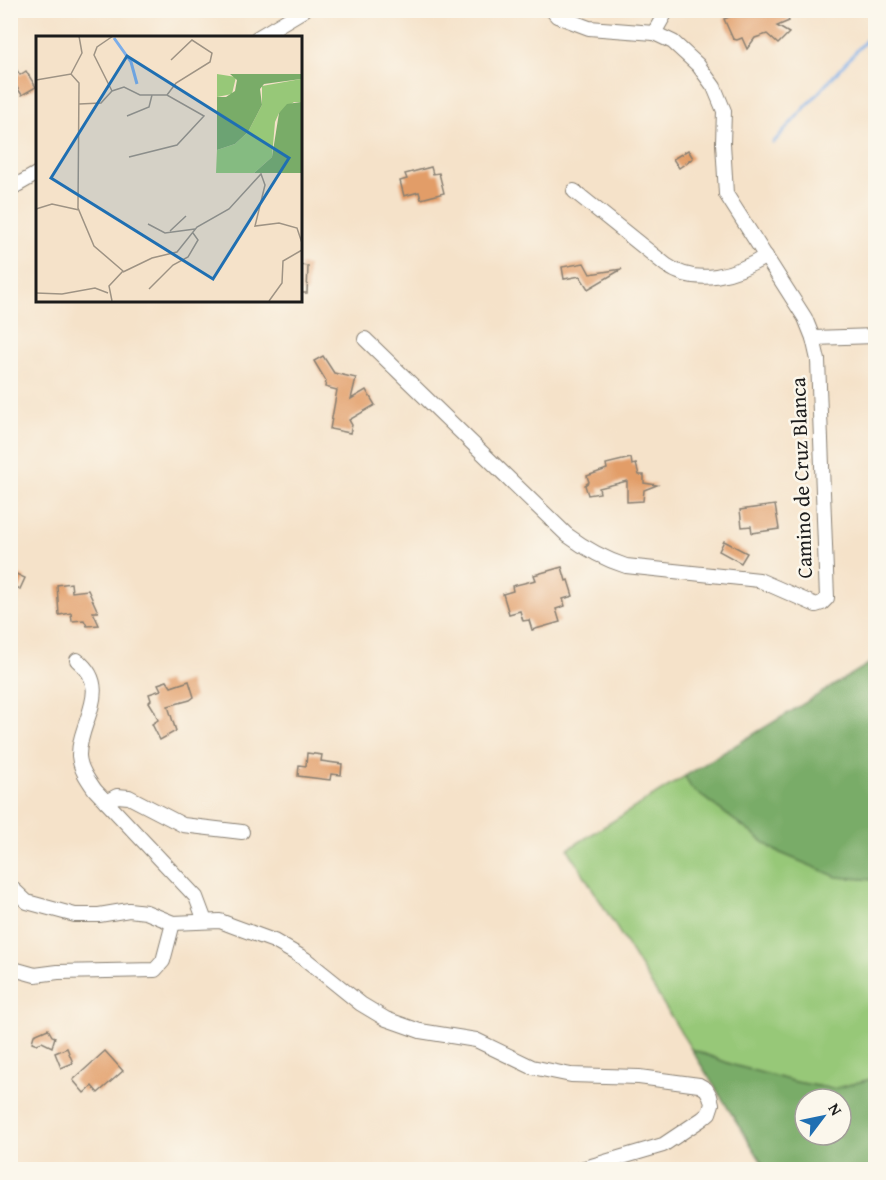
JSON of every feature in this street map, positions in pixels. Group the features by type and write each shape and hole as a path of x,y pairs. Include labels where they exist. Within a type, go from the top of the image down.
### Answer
{"street":[{"path":"260,36 303,10"},
{"name":"Camino de Cruz Blanca","path":"365,339 567,536 585,548 607,560 626,566 759,580 816,605 827,598 818,360 813,338 796,303 726,194 724,111 714,87 698,65 673,42 654,33 589,28 557,16 552,10"},
{"path":"654,33 667,10"},
{"path":"10,189 36,174"},
{"path":"573,191 666,265 690,277 713,276 738,271 766,256"},
{"path":"813,338 876,336"},
{"path":"77,660 86,667 93,680 94,690 79,754 80,765 91,784 106,802 196,897 205,921"},
{"path":"106,802 117,796 129,797 144,807 183,825 243,832"},
{"path":"10,886 27,902 75,915 99,915 129,910 146,912 173,923 220,921 274,942 305,959 361,1004 386,1019 420,1031 476,1040 532,1067 571,1075 639,1077 699,1085 710,1096 712,1104 709,1113 663,1145 578,1170"},
{"path":"10,968 35,975 58,972 154,970 163,961 173,923"}],"green space":[{"path":"875,660 875,880 837,877 776,851 691,788 685,776"},
{"path":"685,776 691,788 776,851 837,876 875,880 875,1078 841,1087 823,1087 733,1065 691,1049 568,849"},
{"path":"691,1049 733,1065 822,1087 793,1087 793,1147 853,1147 853,1087 841,1087 875,1078 875,1169 766,1169"}],"building":[{"path":"747,10 781,10 789,21 777,26 789,33 778,44 767,34 755,38 747,49 742,38 733,39 724,19"},
{"path":"10,60 20,75 26,71 36,87 22,95 10,77"},
{"path":"688,150 693,158 679,168 673,159"},
{"path":"431,167 433,174 439,173 444,193 421,199 419,192 404,196 400,181 407,179 405,174"},
{"path":"584,263 590,274 622,269 588,289 580,276 564,279 562,267"},
{"path":"302,265 308,266 307,293 302,293"},
{"path":"323,356 334,373 356,378 351,399 366,390 375,405 349,420 352,425 350,433 330,429 337,390 325,387 326,381 314,361"},
{"path":"631,458 632,465 636,464 639,475 644,475 644,483 657,485 644,490 643,501 627,502 627,481 599,488 600,493 588,495 585,485 589,482 587,476 607,469 606,464"},
{"path":"775,505 779,529 752,533 751,526 742,527 740,510"},
{"path":"724,541 747,553 741,563 719,551"},
{"path":"562,567 573,596 563,599 565,606 556,609 560,622 532,630 529,620 523,621 520,611 509,614 503,594 513,591 512,586 536,580 534,575"},
{"path":"14,573 25,578 20,589 10,584"},
{"path":"71,583 72,592 88,590 98,612 93,612 99,625 87,626 84,620 72,621 71,613 59,615 57,585"},
{"path":"167,681 171,687 189,681 194,697 168,706 176,731 160,740 152,724 158,720 149,702 151,700 149,694 161,690 158,684"},
{"path":"307,753 322,755 321,761 342,764 341,775 331,774 330,780 298,776 299,765 306,766"},
{"path":"48,1029 55,1037 52,1047 42,1042 37,1044 32,1042 34,1035"},
{"path":"67,1048 73,1063 61,1068 55,1053"},
{"path":"105,1051 123,1071 98,1093 92,1086 84,1093 73,1080"}],"waterway":[{"path":"773,143 869,37 876,22"}]}
